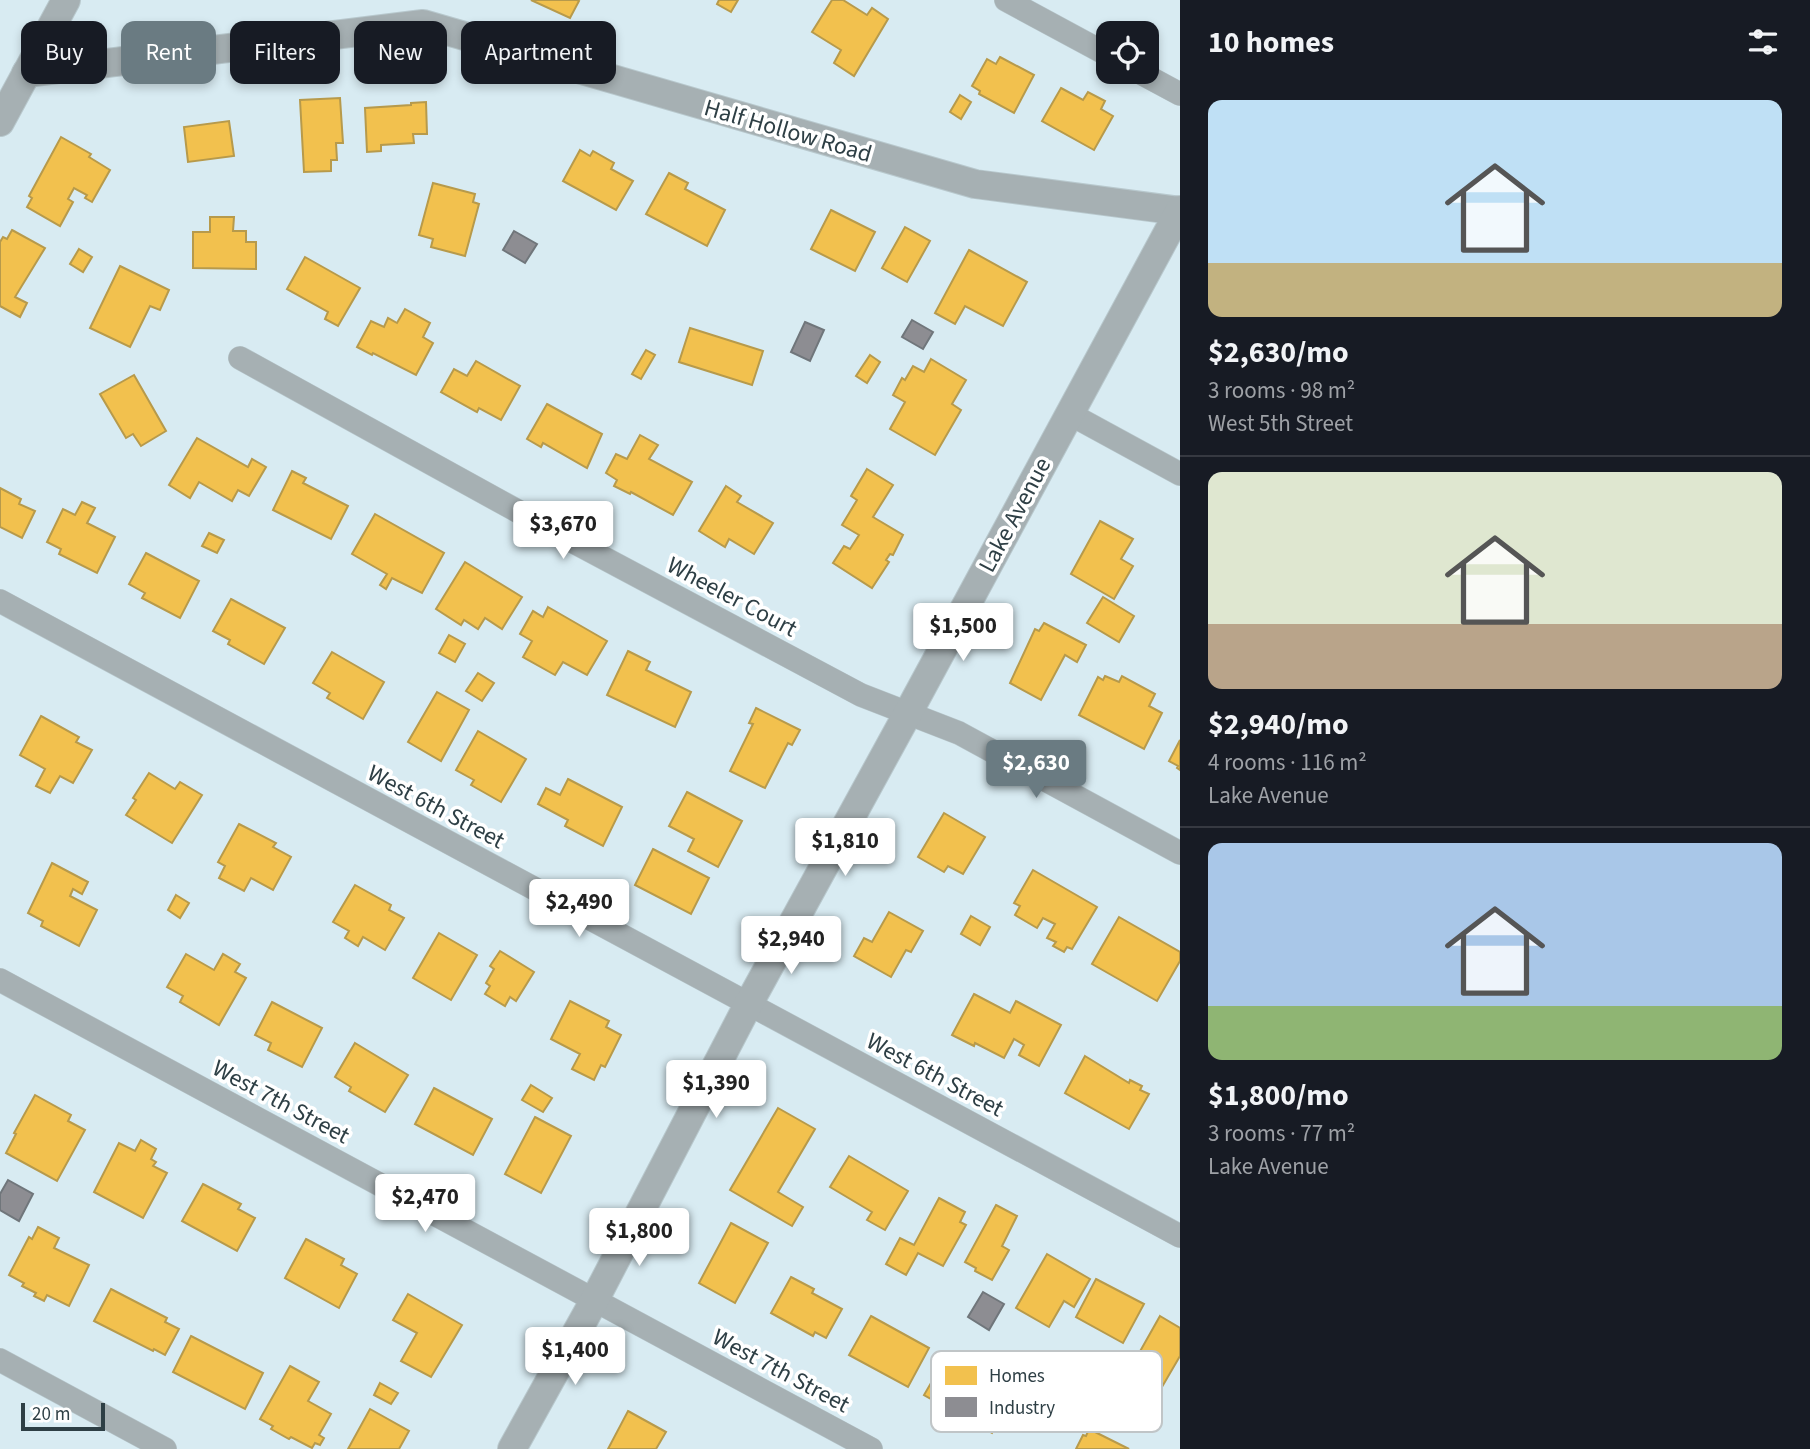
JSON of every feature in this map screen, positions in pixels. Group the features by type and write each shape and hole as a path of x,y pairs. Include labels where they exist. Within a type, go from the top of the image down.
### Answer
{"street":[{"path":"54,21 66,0"},
{"path":"1006,0 1096,49"},
{"name":"Half Hollow Road","path":"107,63 423,24 975,184 1180,211"},
{"path":"0,122 21,82"},
{"path":"1159,83 1180,94"},
{"name":"Lake Avenue","path":"512,1449 594,1301 748,1005 1180,211"},
{"name":"Wheeler Court","path":"240,358 824,676 861,695 959,733 1180,853"},
{"path":"1070,414 1180,474"},
{"name":"West 6th Street","path":"0,601 1180,1236"},
{"name":"West 7th Street","path":"0,980 871,1449"},
{"path":"0,1360 165,1449"}],"building: Homes":[{"path":"531,0 577,0 579,1 570,18"},
{"path":"719,0 738,0 731,12 717,4"},
{"path":"832,0 843,0 867,15 872,8 888,19 854,76 834,63 841,50 812,32"},
{"path":"1000,57 1034,75 1014,113 979,94 980,91 972,86 987,59 996,64"},
{"path":"1061,88 1083,100 1088,92 1105,101 1101,109 1113,116 1094,150 1042,121"},
{"path":"960,95 971,102 961,119 950,112"},
{"path":"340,98 343,143 336,143 337,160 331,160 331,171 304,172 300,100"},
{"path":"426,102 427,134 413,134 414,143 381,145 381,151 367,152 365,108"},
{"path":"229,121 234,156 188,162 184,127"},
{"path":"61,137 91,154 89,157 110,170 92,202 85,198 87,195 74,188 68,199 73,202 60,226 27,207 32,198 29,196"},
{"path":"580,150 590,156 593,151 614,163 611,169 633,181 616,210 563,181"},
{"path":"669,173 688,183 685,189 725,210 707,246 646,214"},
{"path":"433,183 475,194 473,202 479,204 465,256 431,247 433,239 419,235"},
{"path":"831,210 875,232 855,271 811,249"},
{"path":"210,217 234,217 233,231 246,231 246,242 256,242 256,269 193,268 193,232 210,232"},
{"path":"905,227 930,241 907,282 882,268"},
{"path":"12,230 45,248 15,297 27,303 20,317 0,306 0,242 3,237 7,239"},
{"path":"79,249 92,257 83,272 70,264"},
{"path":"969,250 1027,282 1003,326 965,306 955,324 935,313"},
{"path":"305,257 360,288 338,326 325,319 328,312 287,289"},
{"path":"120,266 169,290 160,310 150,306 130,347 90,328"},
{"path":"405,309 430,323 423,337 433,343 416,375 357,347 371,321 384,327 388,318 397,323"},
{"path":"690,328 763,351 752,385 679,362"},
{"path":"646,350 655,355 641,379 632,374"},
{"path":"870,355 880,362 867,383 856,376"},
{"path":"931,359 966,380 952,404 961,410 935,455 890,429 905,402 893,395 902,378 905,380 913,366 924,372"},
{"path":"476,361 520,386 501,420 479,408 477,412 441,392 454,369 467,376"},
{"path":"134,375 166,431 141,446 133,434 126,438 100,394"},
{"path":"547,404 602,434 587,468 543,443 541,447 527,439"},
{"path":"640,435 658,445 649,459 692,482 673,515 631,492 630,494 614,486 617,480 606,473 616,454 627,459"},
{"path":"197,438 248,467 252,459 266,467 249,496 238,490 232,501 199,482 190,498 169,485"},
{"path":"867,469 893,485 873,517 903,535 872,588 833,563 844,546 850,549 859,535 842,525 857,500 851,496"},
{"path":"292,471 306,478 303,483 348,506 331,539 273,510"},
{"path":"726,486 741,496 737,502 773,523 754,554 729,539 725,547 699,531"},
{"path":"0,488 21,499 19,504 35,511 22,538 0,527"},
{"path":"82,502 95,508 87,523 115,537 97,573 59,554 61,549 47,542 63,509 75,515"},
{"path":"375,514 444,553 422,593 392,578 386,589 380,585 387,574 352,554"},
{"path":"1100,521 1133,539 1121,559 1133,566 1114,599 1071,574"},
{"path":"209,533 224,540 217,553 202,546"},
{"path":"146,553 199,581 180,618 142,598 145,593 129,584"},
{"path":"465,562 522,597 502,629 485,618 478,629 464,620 461,625 436,609"},
{"path":"1103,597 1134,616 1119,642 1087,623"},
{"path":"231,599 285,628 264,664 228,644 230,640 213,631"},
{"path":"548,607 607,641 587,675 563,662 555,675 523,657 532,641 520,634 533,611 543,617"},
{"path":"1044,623 1086,645 1077,662 1065,655 1041,700 1010,683 1035,629 1039,631"},
{"path":"449,635 465,644 455,662 439,653"},
{"path":"628,651 650,662 646,670 691,692 675,727 607,695"},
{"path":"332,652 384,682 363,719 327,698 330,693 313,683"},
{"path":"478,673 494,683 482,701 466,691"},
{"path":"1105,676 1119,682 1122,676 1155,694 1149,706 1162,713 1144,749 1079,715 1098,677 1103,680"},
{"path":"437,692 469,710 441,761 408,742"},
{"path":"756,708 800,730 792,745 788,743 765,788 730,771 753,724 749,723"},
{"path":"41,716 79,737 76,742 92,750 73,783 60,776 50,793 36,786 45,769 20,755"},
{"path":"478,731 526,759 501,802 471,785 474,780 456,770"},
{"path":"1180,740 1180,770 1169,761"},
{"path":"149,773 175,789 180,782 202,795 172,843 126,815"},
{"path":"568,779 622,807 603,846 565,826 568,820 538,804 546,788 560,795"},
{"path":"687,792 742,821 718,867 688,851 694,839 669,826"},
{"path":"944,813 985,837 963,874 948,866 944,872 918,857"},
{"path":"239,824 276,843 273,847 291,857 273,890 251,878 244,891 219,878 225,866 218,862"},
{"path":"653,849 709,878 691,914 635,885"},
{"path":"52,863 88,882 82,894 73,889 70,896 97,910 79,946 41,926 43,921 28,913"},
{"path":"1033,870 1097,907 1072,949 1067,947 1064,952 1053,946 1056,942 1047,938 1055,924 1043,918 1037,928 1015,915 1020,906 1014,903"},
{"path":"355,885 391,905 389,910 404,918 385,950 363,937 358,946 345,938 349,931 333,922"},
{"path":"176,895 189,903 180,918 168,910"},
{"path":"889,912 923,931 911,952 906,950 891,977 854,956 864,938 872,942"},
{"path":"971,916 990,927 980,945 961,934"},
{"path":"1119,917 1180,952 1180,961 1157,1001 1092,964"},
{"path":"439,933 477,955 451,1000 413,978"},
{"path":"500,951 534,972 516,1001 510,997 505,1006 485,994 490,986 486,983 494,969 490,966"},
{"path":"186,954 214,970 223,954 240,964 235,972 246,978 219,1025 180,1002 183,996 167,987"},
{"path":"974,994 1010,1013 1016,1001 1061,1025 1039,1066 1019,1055 1024,1045 1014,1039 1004,1058 952,1035"},
{"path":"570,1001 609,1021 606,1027 621,1035 605,1067 601,1065 594,1080 572,1069 580,1054 551,1039"},
{"path":"272,1002 322,1028 302,1067 268,1050 271,1043 255,1035"},
{"path":"355,1043 408,1075 385,1112 349,1091 351,1087 335,1077"},
{"path":"1085,1056 1129,1083 1130,1080 1142,1086 1140,1090 1149,1094 1129,1129 1065,1093"},
{"path":"531,1085 552,1098 543,1112 522,1100"},
{"path":"434,1088 492,1119 473,1155 415,1124"},
{"path":"35,1095 71,1115 68,1121 85,1130 57,1181 6,1153"},
{"path":"778,1108 815,1129 778,1192 803,1207 792,1226 730,1190"},
{"path":"535,1117 571,1136 541,1193 505,1174"},
{"path":"141,1140 156,1149 151,1159 156,1162 153,1166 167,1173 143,1218 94,1192 119,1143 135,1151"},
{"path":"849,1156 908,1191 885,1230 867,1220 872,1212 830,1187"},
{"path":"203,1184 241,1204 238,1209 255,1218 237,1251 182,1221"},
{"path":"939,1198 965,1212 960,1222 966,1225 943,1266 918,1253 906,1275 886,1264 900,1238 914,1245"},
{"path":"996,1205 1017,1216 1002,1246 1009,1250 992,1280 965,1262"},
{"path":"731,1223 768,1243 735,1303 699,1283"},
{"path":"38,1227 59,1238 54,1248 89,1265 69,1306 47,1295 44,1301 34,1296 36,1293 9,1275 29,1237 32,1239"},
{"path":"306,1239 344,1259 341,1265 357,1274 339,1308 285,1278"},
{"path":"1047,1254 1090,1279 1074,1307 1064,1301 1049,1327 1016,1308"},
{"path":"791,1277 814,1289 812,1293 842,1309 826,1338 815,1332 813,1336 771,1313"},
{"path":"1096,1279 1144,1304 1123,1343 1076,1317"},
{"path":"111,1289 167,1318 165,1322 179,1329 165,1355 94,1321"},
{"path":"408,1294 462,1325 431,1377 401,1361 417,1333 393,1320"},
{"path":"871,1316 929,1348 908,1387 849,1355"},
{"path":"1160,1316 1180,1328 1180,1356 1162,1387 1162,1351 1140,1351"},
{"path":"191,1336 263,1373 245,1409 173,1372"},
{"path":"290,1366 319,1382 308,1401 331,1414 319,1435 324,1438 320,1445 315,1443 312,1448 271,1429 273,1426 260,1419"},
{"path":"380,1383 398,1393 391,1404 374,1395"},
{"path":"931,1383 931,1399 924,1395"},
{"path":"370,1409 409,1431 399,1449 348,1449"},
{"path":"628,1411 666,1432 656,1449 608,1449"},
{"path":"1088,1432 1095,1432 1129,1449 1076,1449 1083,1435 1086,1436"}],"building: Industry":[{"path":"514,231 537,244 525,263 503,250"},
{"path":"912,320 933,332 923,349 902,337"},
{"path":"805,322 824,330 810,361 791,352"},
{"path":"8,1180 33,1194 19,1221 0,1210 0,1194"},
{"path":"983,1292 1004,1304 989,1330 968,1317"}]}
